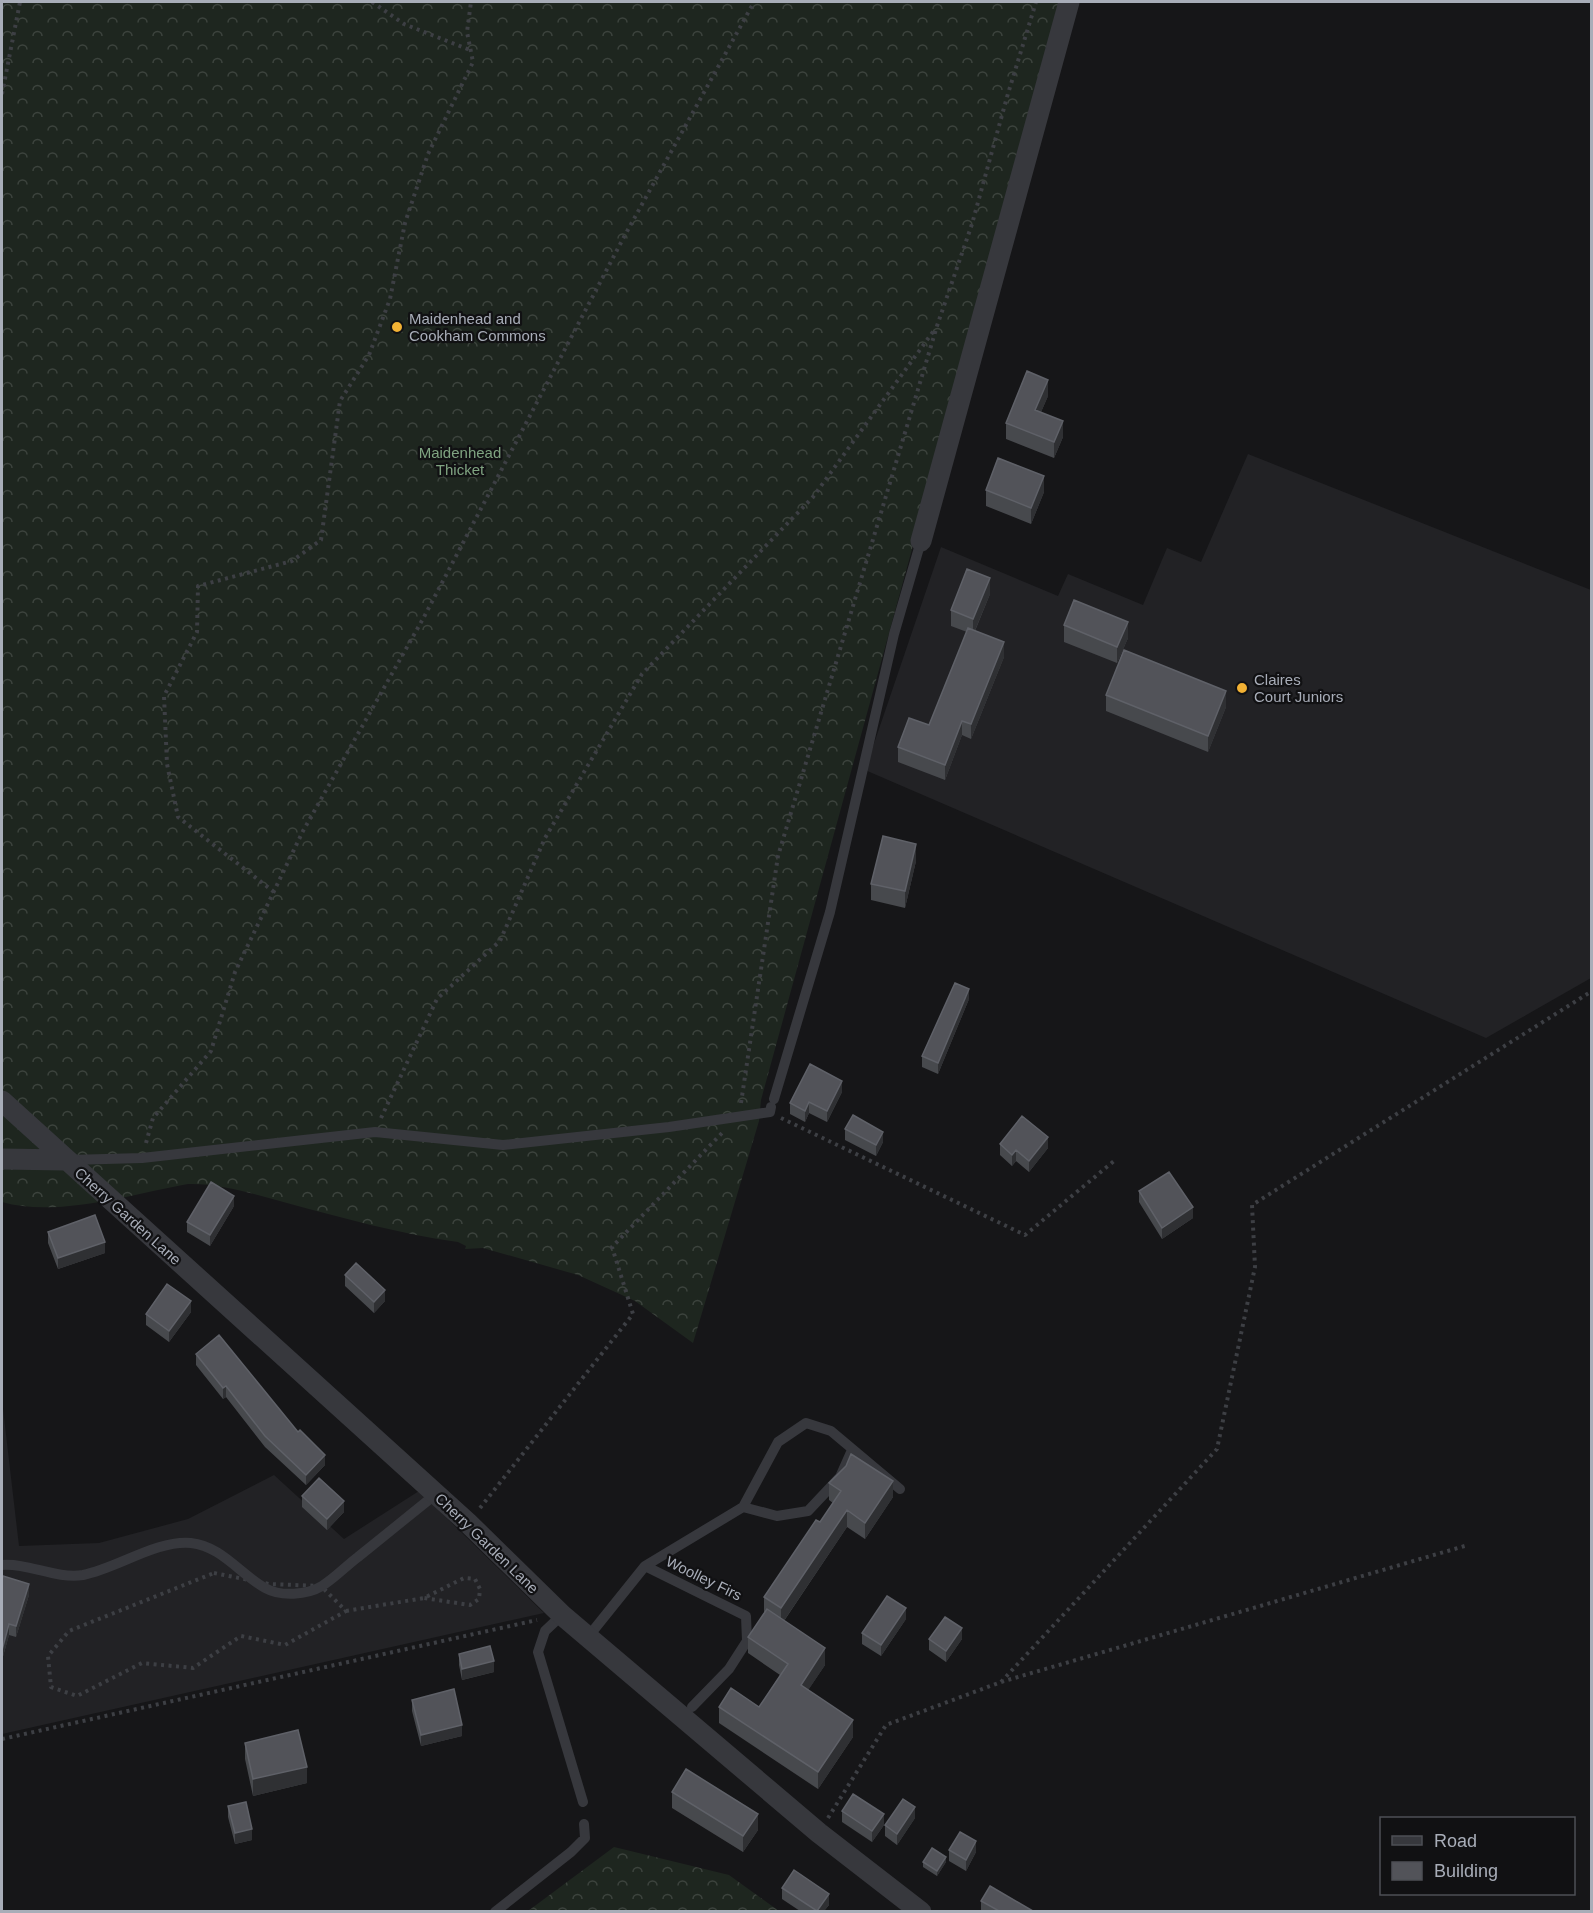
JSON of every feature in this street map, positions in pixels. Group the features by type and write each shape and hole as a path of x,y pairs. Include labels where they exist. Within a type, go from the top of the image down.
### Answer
{"street":[{"path":"921,541 1069,2"},
{"name":"Cherry Garden Lane","path":"2,1101 468,1523 562,1615 819,1833 921,1911"},
{"name":"Cherry Garden Lane","path":"2,1159 65,1160"}],"lane":[{"path":"65,1160 142,1158 375,1132 502,1145 739,1117 771,1106 830,912 894,634 921,541"},
{"name":"Woolley Firs","path":"588,1637 645,1566 742,1507 778,1442 806,1423 831,1431 900,1489"},
{"path":"742,1507 777,1516 808,1511 840,1477 852,1450"},
{"path":"2,1564 66,1575 82,1575 165,1546 195,1544 212,1550 266,1588 280,1593 293,1594 321,1586 436,1494"},
{"name":"Woolley Firs","path":"645,1566 746,1616 747,1641 729,1669 692,1707"},
{"path":"562,1615 545,1631 538,1652 583,1802"},
{"path":"495,1911 571,1852 585,1838 584,1824"}],"path":[{"path":"2,94 20,2"},
{"path":"372,2 405,24 471,50"},
{"path":"274,892 178,817 167,764 164,696 197,632 198,586 292,561 321,540 340,400 369,355 390,299 408,213 428,154 473,62 467,32 471,2"},
{"path":"142,1158 153,1118 211,1051 235,972 303,831 424,617 625,235 754,2"},
{"path":"468,1523 633,1314 612,1247 739,1117 778,856 938,326 972,224 1036,2"},
{"path":"375,1132 437,999 500,941 545,838 642,674 813,497 938,326"},
{"path":"1000,1682 1217,1449 1255,1267 1252,1205 1592,991"},
{"path":"771,1106 1025,1235 1114,1161"},
{"path":"819,1833 886,1725 1000,1682 1468,1545"},
{"path":"346,1611 321,1586 257,1582 214,1574 69,1631 48,1656 51,1687 77,1696 142,1663 193,1668 241,1636 285,1646 346,1611 424,1598 464,1578 475,1579 480,1589 479,1599 470,1605 424,1598"},
{"path":"2,1739 562,1615"}],"shaded area":[{"name":"Claires Court Juniors","path":"1248,454 1591,590 1591,978 1486,1038 865,770 941,547 1058,596 1068,574 1143,605 1167,548 1201,562"},
{"path":"2,1400 19,1546 99,1543 188,1519 274,1475 344,1539 419,1491 544,1613 2,1734"}],"green space":[{"name":"Maidenhead Thicket","path":"2,2 1062,2 761,1100 759,1121 693,1343 635,1301 578,1275 483,1248 465,1249 466,1246 458,1242 372,1225 226,1187 188,1184 70,1206 23,1206 2,1202"},
{"path":"614,1847 729,1875 779,1911 528,1911"}],"building":[{"path":"1027,371 1048,380 1035,410 1063,421 1054,442 1006,423"},
{"path":"998,458 1044,476 1031,508 986,490"},
{"path":"967,569 990,578 973,619 951,610"},
{"path":"1074,600 1128,622 1117,647 1064,625"},
{"path":"968,628 1004,642 971,724 962,721 945,765 898,747 909,718 929,725"},
{"path":"1124,650 1226,691 1208,736 1106,695"},
{"path":"883,836 916,844 905,891 871,884"},
{"path":"955,983 969,989 938,1063 922,1056"},
{"path":"810,1064 842,1081 827,1111 809,1102 805,1111 790,1103"},
{"path":"853,1115 883,1132 876,1145 845,1129"},
{"path":"1022,1116 1048,1137 1029,1161 1016,1150 1012,1155 1000,1144"},
{"path":"1169,1172 1193,1207 1162,1228 1139,1191"},
{"path":"211,1182 234,1196 210,1235 187,1222"},
{"path":"95,1215 105,1242 58,1258 48,1232"},
{"path":"356,1263 385,1290 374,1302 345,1275"},
{"path":"167,1284 191,1301 169,1331 146,1314"},
{"path":"219,1335 298,1432 300,1430 325,1455 306,1475 265,1436 226,1386 223,1388 196,1354"},
{"path":"851,1454 893,1481 865,1523 847,1510 781,1608 764,1597 816,1520 820,1522 841,1491 829,1483 846,1466"},
{"path":"319,1478 344,1501 327,1519 302,1496"},
{"path":"3,1576 29,1584 16,1626 9,1624 2,1650 2,1580"},
{"path":"887,1596 906,1608 881,1645 862,1633"},
{"path":"767,1609 825,1648 801,1685 853,1720 818,1772 719,1707 731,1688 759,1707 788,1664 748,1637"},
{"path":"945,1617 962,1628 946,1651 929,1639"},
{"path":"490,1646 494,1661 462,1669 459,1654"},
{"path":"454,1689 462,1725 421,1735 412,1700"},
{"path":"298,1730 307,1767 253,1779 245,1743"},
{"path":"686,1769 758,1814 743,1836 672,1792"},
{"path":"853,1794 884,1814 872,1831 842,1811"},
{"path":"903,1799 915,1807 897,1834 885,1825"},
{"path":"246,1802 252,1829 235,1833 228,1806"},
{"path":"960,1832 976,1841 966,1860 949,1850"},
{"path":"932,1848 946,1857 937,1871 923,1862"},
{"path":"794,1870 829,1894 817,1911 782,1888"},
{"path":"990,1886 1033,1911 999,1911 981,1901"}],"place":[{"name":"Maidenhead and Cookham Commons","path":"397,327"},
{"name":"Claires Court Juniors","path":"1242,688"}]}
